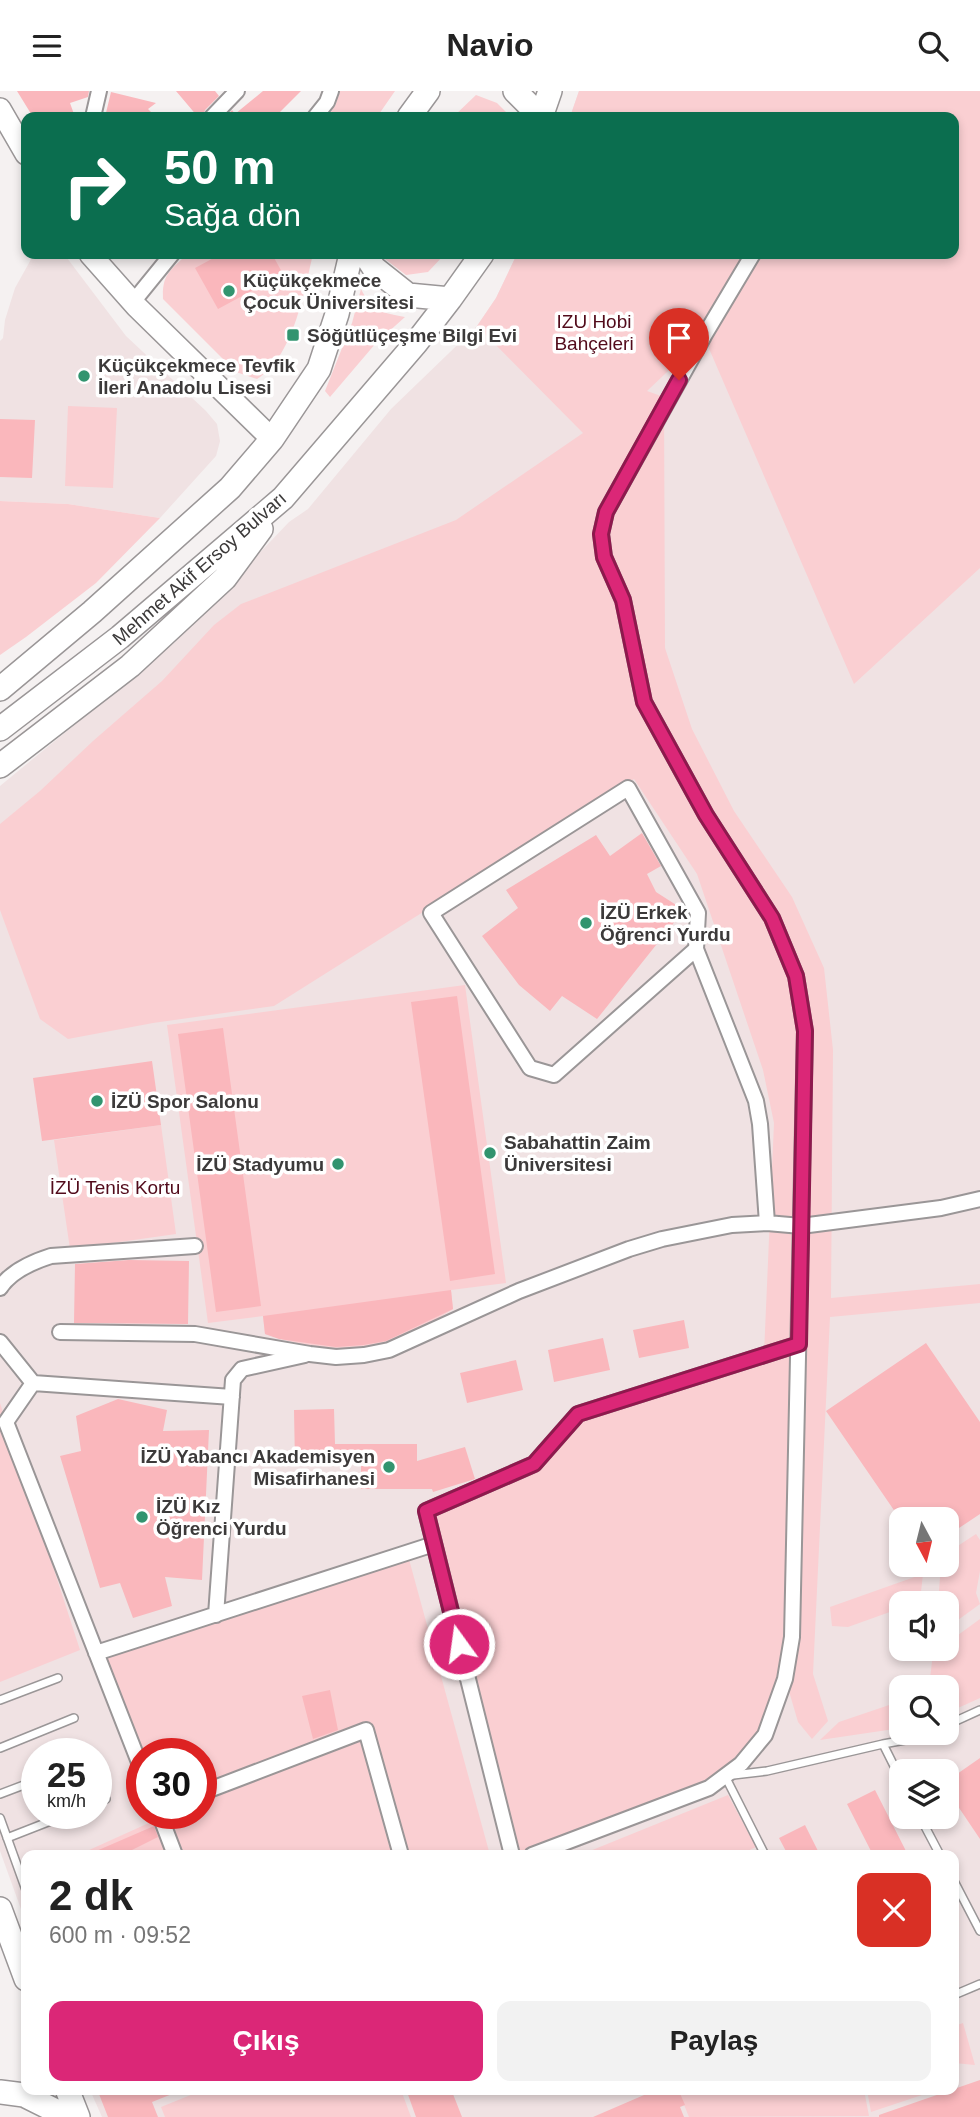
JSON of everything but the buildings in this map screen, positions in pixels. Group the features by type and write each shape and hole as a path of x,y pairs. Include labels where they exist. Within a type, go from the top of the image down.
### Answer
{"main road":[{"path":"413,112 428,91"},
{"path":"514,91 536,112"},
{"path":"543,112 551,91"},
{"name":"Mehmet Akif Ersoy Bulvarı","path":"4,685 92,612 230,488 272,439 319,369 337,314 350,259"},
{"path":"368,259 374,268 408,295 450,299"},
{"name":"Mehmet Akif Ersoy Bulvarı","path":"0,729 120,637 284,498 450,299 478,259"},
{"path":"0,766 130,666 225,578 284,498"},
{"path":"0,1909 21,1965"},
{"path":"0,2092 21,2095"},
{"path":"24,2095 64,2117"},
{"path":"69,2095 78,2117"}],"street":[{"path":"94,112 99,91"},
{"path":"217,112 236,91"},
{"path":"319,112 331,91"},
{"path":"0,109 21,145"},
{"path":"94,259 133,302 272,439"},
{"path":"133,302 168,259"},
{"path":"545,1850 709,1788 741,1764 765,1735 785,1679 792,1637 805,1031 796,976 772,918 706,815 644,702 623,600 604,557 601,534 606,512 704,336 751,259"},
{"path":"696,949 554,1075 530,1068 431,913 628,787 698,913 696,949 756,1101 767,1223"},
{"path":"60,1332 195,1334 310,1354 336,1357 364,1355 389,1350 519,1291 629,1249 696,1231 767,1223 801,1226 941,1208 980,1199"},
{"path":"0,1288 18,1271 34,1261 51,1256 195,1246"},
{"path":"0,1342 33,1383 232,1397"},
{"path":"511,1850 426,1511 534,1464 578,1414 799,1344"},
{"path":"216,1615 233,1380 242,1369 310,1354"},
{"path":"33,1383 6,1422 129,1738"},
{"path":"96,1653 434,1544"},
{"path":"217,1787 366,1730 400,1850"},
{"path":"165,1829 173,1850"}],"lane":[{"path":"0,1700 58,1678"},
{"path":"959,1720 980,1710"},
{"path":"0,1748 74,1718"},
{"path":"762,1850 725,1776 767,1771 889,1743"},
{"path":"883,1744 890,1759"},
{"path":"0,1794 21,1786"},
{"path":"0,1818 21,1876"},
{"path":"7,1838 30,1829"},
{"path":"926,1829 937,1850"},
{"path":"959,1891 980,1931"},
{"path":"959,1993 980,1984"}],"shaded area":[{"name":"Sabahattin Zaim Üniversitesi","path":"579,91 980,91 980,2117 102,2117 92,2095 959,2095 959,1850 21,1850 21,1909 0,1851 0,786 174,643 289,522 308,509 391,409 477,326 496,298 515,259 959,259 959,112 572,112"},
{"name":"Küçükçekmece Tevfik İleri Anadolu Lisesi","path":"31,259 68,259 126,336 217,424 220,441 216,456 160,518 68,504 0,501 0,341 15,288"}],"green space":[{"path":"340,91 395,91 380,112 331,112"},
{"name":"IZU Hobi Bahçeleri","path":"579,91 980,91 980,568 854,684 704,337 647,391 664,397 665,648 692,729 734,811 792,897 824,968 833,1050 831,1298 980,1284 980,1303 830,1317 813,1674 828,1721 812,1739 798,1722 786,1681 765,1735 704,1790 545,1850 511,1850 426,1511 534,1464 578,1414 764,1354 774,1123 763,1070 697,874 634,779 274,1006 153,1023 68,1039 40,1019 0,910 0,824 162,681 214,625 241,604 456,520 583,433 477,326 496,298 515,259 959,259 959,112 572,112"},
{"path":"476,95 497,103 506,112 458,112"},
{"path":"182,259 312,259 301,305 288,340 280,356 257,379 236,372 163,299 164,284 172,269"},
{"path":"385,259 440,259 428,272 406,275"},
{"path":"361,289 369,302 379,310 405,317 376,343 330,397 325,391 352,323"},
{"path":"68,406 117,408 113,488 65,486"},
{"path":"0,501 68,504 160,518 96,583 0,655"},
{"name":"İZÜ Stadyumu","path":"465,985 506,1283 451,1290 453,1309 407,1335 363,1347 317,1347 265,1334 263,1316 208,1323 167,1025"},
{"name":"İZÜ Tenis Kortu","path":"161,1125 176,1234 70,1249 54,1140"},
{"path":"0,1403 80,1650 0,1682"},
{"path":"976,1534 980,1540 980,1571 976,1593 980,1604 959,1619 959,1591 939,1591 940,1577 959,1577 959,1545"},
{"path":"407,1552 489,1850 89,1850 136,1829 217,1829 217,1738 135,1738 96,1653"},
{"path":"915,1577 923,1577 921,1591 889,1591 889,1612 848,1627 832,1626 830,1607"},
{"path":"980,1619 980,1698 959,1708 959,1675 930,1675 932,1661 959,1661 959,1634"},
{"path":"889,1705 889,1730 820,1740 839,1722"},
{"path":"728,1795 756,1847 750,1850 592,1850"},
{"path":"963,2023 975,2065 959,2063 959,2024"},
{"path":"191,2095 403,2095 411,2117 165,2117 161,2107"},
{"path":"680,2095 865,2095 869,2116 689,2117"},
{"path":"868,2095 922,2095 871,2112"}],"place":[{"name":"Küçükçekmece Çocuk Üniversitesi","path":"229,291"},
{"name":"Söğütlüçeşme Bilgi Evi","path":"293,335"},
{"name":"Küçükçekmece Tevfik İleri Anadolu Lisesi","path":"84,376"},
{"name":"İZÜ Erkek Öğrenci Yurdu","path":"586,923"},
{"name":"İZÜ Spor Salonu","path":"97,1101"},
{"name":"Sabahattin Zaim Üniversitesi","path":"490,1153"},
{"name":"İZÜ Stadyumu","path":"338,1164"},
{"name":"İZÜ Yabancı Akademisyen Misafirhanesi","path":"389,1467"},
{"name":"İZÜ Kız Öğrenci Yurdu","path":"142,1517"}],"route":[{"path":"459,1644 426,1511 534,1464 578,1414 799,1344 805,1031 796,976 772,918 706,815 644,702 623,600 604,557 601,534 606,512 679,380"}]}
